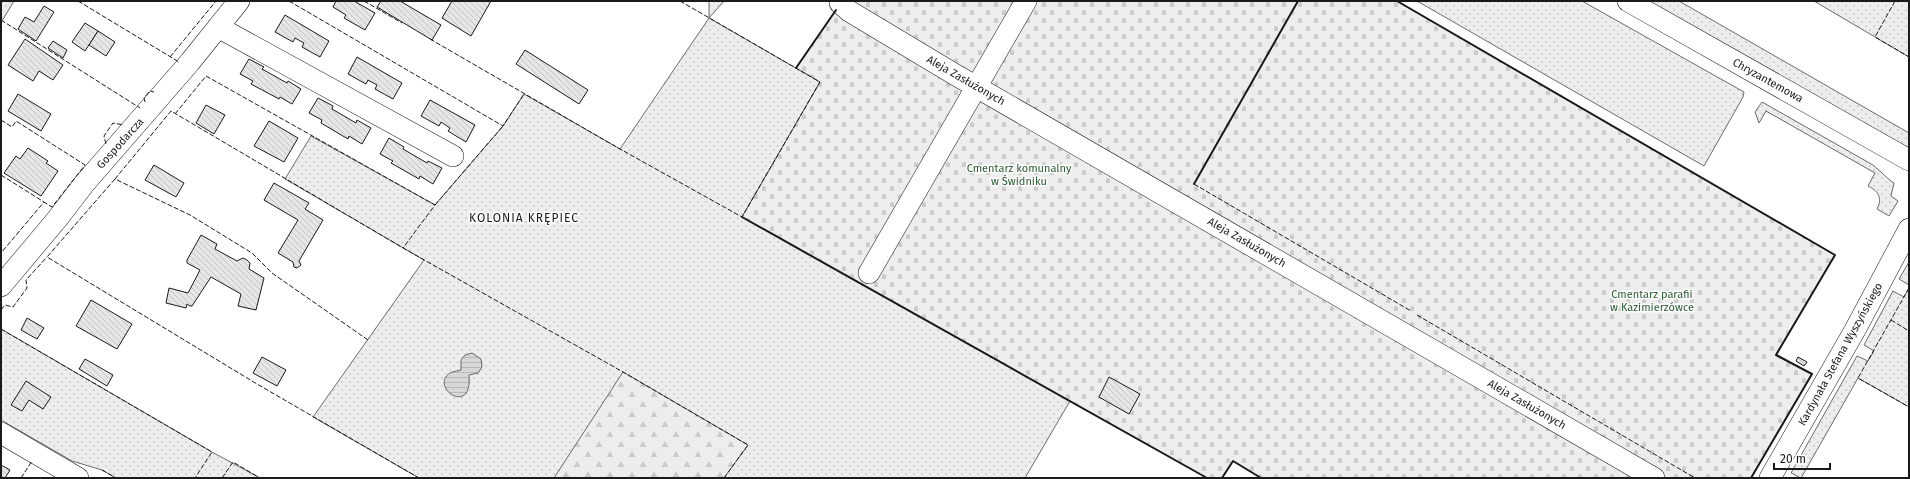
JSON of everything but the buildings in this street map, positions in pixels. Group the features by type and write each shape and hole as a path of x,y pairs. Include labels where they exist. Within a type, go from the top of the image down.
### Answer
{"street":[{"name":"Gospodarcza","path":"1,286 58,218 84,184 186,67 239,1"},
{"path":"868,273 1026,1"},
{"name":"Chryzantemowa","path":"1628,1 1909,160"},
{"name":"Aleja Zasłużonych","path":"840,4 977,86 1654,478"},
{"path":"218,27 453,156"},
{"name":"Kardynała Stefana Wyszyńskiego","path":"1778,475 1909,229"},
{"path":"1,433 78,478"}],"green space":[{"path":"1,1 14,1 2,21 1,20"},
{"path":"709,1 724,1 709,18"},
{"path":"842,1 1397,1 1835,255 1776,354 1812,374 1751,478 1261,478 1233,461 1222,478 1207,478 742,217 820,82 796,68"},
{"path":"1417,1 1582,1 1744,92 1743,97 1704,166"},
{"path":"1646,1 1679,1 1909,133 1909,148"},
{"path":"1814,1 1909,1 1909,57"},
{"path":"709,18 820,82 742,217 1070,401 1025,478 419,478 313,417 424,260 285,179 311,136 435,205 503,126 524,94 620,149"},
{"path":"1762,102 1873,165 1894,183 1891,196 1898,201 1889,216 1877,209 1880,201 1878,195 1868,186 1875,173 1766,111 1759,123 1755,112"},
{"path":"1909,262 1909,285 1899,279"},
{"path":"1909,288 1909,407 1858,378 1801,478 1791,473 1857,356 1868,361 1874,351 1864,345 1893,291 1904,297"},
{"path":"1,329 212,452 260,478 116,478 102,470 72,461 1,420"},
{"path":"623,372 748,445 724,478 554,478"}],"shaded area":[{"path":"472,353 481,359 482,367 478,373 469,375 468,388 464,395 459,397 452,395 444,384 445,378 452,372 461,370 461,360 465,355"}],"fence":[{"path":"78,1 179,62 178,63"},
{"path":"170,57 216,1"},
{"path":"289,1 503,126 524,94"},
{"path":"364,1 402,23"},
{"path":"430,39 620,149 742,217 820,82 680,1"},
{"path":"1895,1 1875,37 1909,57"},
{"path":"1,20 140,108"},
{"path":"175,114 206,76 435,205 403,248"},
{"path":"145,102 144,98 150,91 154,92"},
{"path":"368,340 272,273 252,253 190,215 115,179 171,111 403,248 623,372 748,445 724,478"},
{"path":"1,120 12,127 16,121 85,165 52,207 44,202 1,253"},
{"path":"106,144 104,136 113,123 124,125"},
{"path":"435,205 503,126"},
{"path":"1,175 44,202"},
{"path":"115,179 47,257 257,384 419,478"},
{"path":"1194,184 1411,311"},
{"path":"1,310 5,305 13,307 27,288 26,280 47,257"},
{"path":"1909,288 1858,378 1909,407"},
{"path":"1417,315 1695,478"},
{"path":"1891,320 1909,331"},
{"path":"1,329 212,452 195,478"},
{"path":"21,478 32,461"},
{"path":"222,478 233,462 260,478"},
{"path":"102,470 116,478"}],"wall":[{"path":"1194,184 1298,1"},
{"path":"1397,1 1835,255 1776,355 1812,374 1751,478"},
{"path":"796,68 836,10"},
{"path":"742,217 1207,478"},
{"path":"1222,478 1233,461 1261,478"}],"district":[{"name":"KOLONIA KRĘPIEC","path":"524,218"}],"park label":[{"name":"Cmentarz komunalny w Świdniku","path":"1019,174"},
{"name":"Cmentarz parafii w Kazimierzówce","path":"1652,300"}]}
